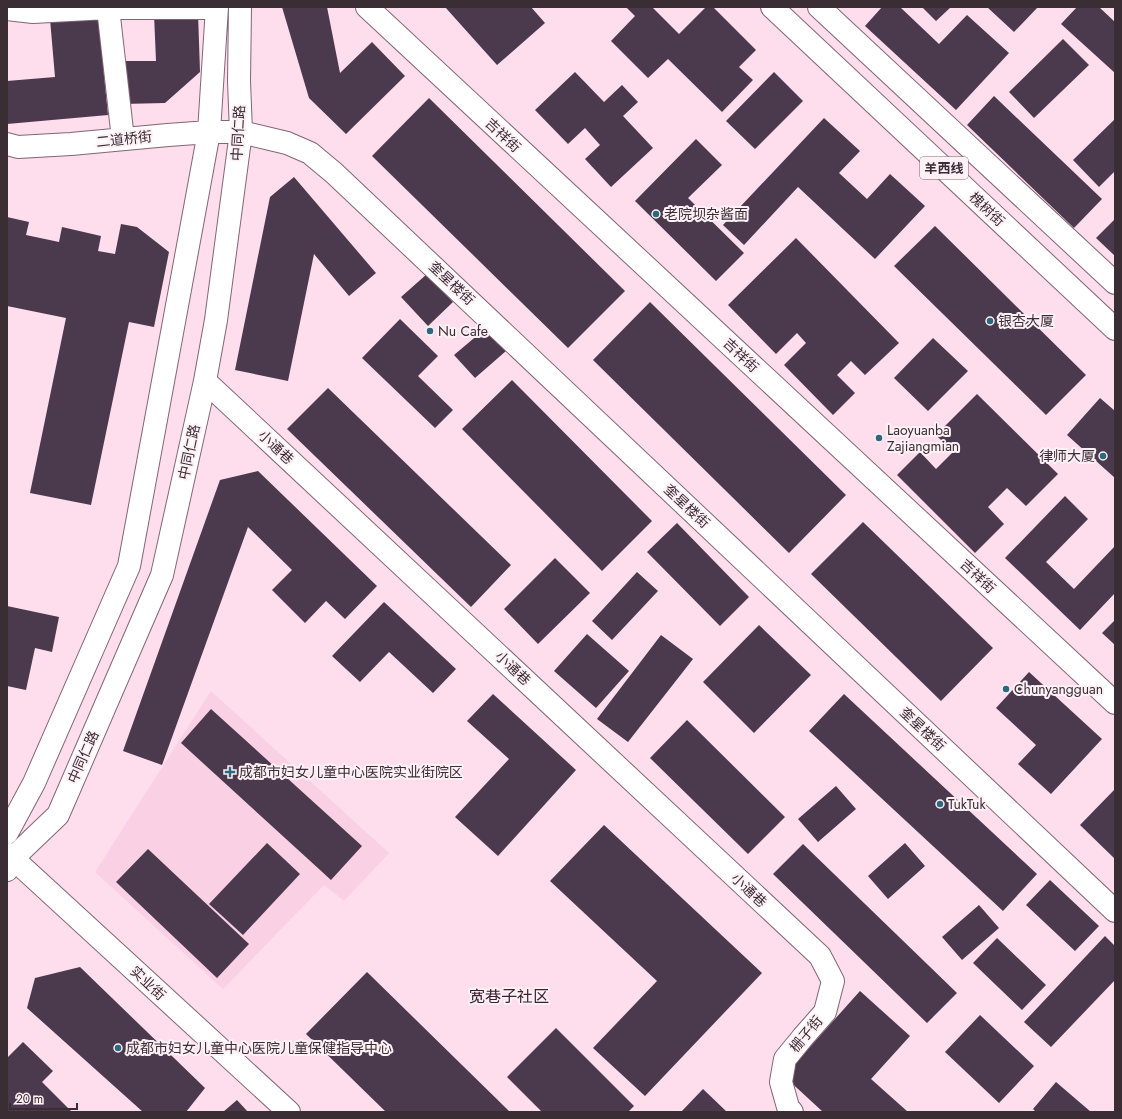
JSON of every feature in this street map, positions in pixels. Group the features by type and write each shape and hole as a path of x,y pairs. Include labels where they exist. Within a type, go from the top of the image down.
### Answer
{"street":[{"name":"中同仁路","path":"9,861 58,815 162,576 205,381 216,320 241,132 239,81 240,7"},
{"name":"吉祥街","path":"367,7 1115,703"},
{"name":"槐树街","path":"772,7 1115,329"},
{"name":"羊西线","path":"819,7 1115,283"},
{"path":"94,8 123,139"},
{"path":"7,9 33,12 94,8 217,8 209,132 129,566 34,783 7,833"},
{"name":"二道桥街","path":"7,144 18,147 64,145 209,132 241,132"},
{"name":"奎星楼街","path":"241,132 287,143 310,153 334,172 1115,911"},
{"name":"小通巷","path":"205,381 820,956"},
{"name":"实业街","path":"9,861 289,1112"},
{"name":"栅子街","path":"792,1112 788,1107 781,1082 785,1059 825,1012 833,981 820,956"}],"shaded area":[{"name":"成都市妇女儿童中心医院实业街院区","path":"211,691 389,853 344,901 324,885 223,989 95,872"}],"building":[{"path":"282,7 327,7 340,73 372,42 405,76 346,134 309,98"},
{"path":"445,7 531,7 545,23 497,65"},
{"path":"626,7 652,7 679,34 706,7 713,7 756,50 739,67 753,80 722,112 668,59 648,78 611,41 635,16"},
{"path":"882,7 900,7 939,44 967,15 1009,53 956,110 865,26"},
{"path":"922,7 951,7 936,21"},
{"path":"987,7 1038,7 1014,32"},
{"path":"1077,7 1099,7 1115,22 1115,73 1061,24"},
{"path":"198,13 200,72 165,103 122,104 121,61 156,61 154,14"},
{"path":"98,14 108,115 7,124 7,81 55,77 50,19"},
{"path":"1063,39 1089,65 1034,118 1009,92"},
{"path":"575,72 604,102 622,85 638,102 623,116 653,148 611,187 585,159 600,145 585,128 568,144 535,110"},
{"path":"774,72 803,101 755,149 726,121"},
{"path":"994,96 1102,199 1074,228 967,125"},
{"path":"429,98 625,291 568,348 372,156"},
{"path":"824,118 860,151 839,173 867,199 890,174 925,206 875,259 798,187 744,245 723,225"},
{"path":"1115,119 1115,171 1099,187 1073,160"},
{"path":"696,139 722,165 688,198 744,253 716,281 635,201"},
{"path":"294,177 376,273 349,296 314,254 288,381 235,370 270,197"},
{"path":"7,217 29,222 26,235 59,242 62,227 101,236 98,251 115,254 121,224 137,227 169,252 154,327 129,322 91,505 30,493 66,318 7,306"},
{"path":"1115,219 1115,256 1096,238"},
{"name":"银杏大厦","path":"935,226 1086,375 1046,415 894,266"},
{"path":"796,238 899,343 865,375 851,361 837,375 855,393 833,415 784,365 806,343 797,333 776,354 728,305"},
{"path":"427,274 453,302 428,326 401,297"},
{"path":"650,302 846,495 789,553 593,360"},
{"path":"400,319 438,356 418,376 453,410 435,428 362,358"},
{"path":"486,328 506,351 475,378 454,355"},
{"path":"933,338 968,371 928,411 894,378"},
{"path":"512,380 652,521 602,571 462,429"},
{"path":"328,388 511,565 471,607 287,429"},
{"path":"977,394 1058,474 1026,506 1007,488 988,507 1004,524 975,553 897,475 920,452 936,469 953,452 936,435"},
{"name":"律师大厦","path":"1100,398 1115,411 1115,478 1067,435"},
{"path":"258,471 377,586 345,619 326,601 305,623 272,590 292,570 248,527 162,765 123,751 220,480"},
{"path":"1065,496 1088,519 1046,562 1074,589 1115,546 1115,593 1080,630 1005,558"},
{"path":"863,522 993,648 941,701 811,574"},
{"path":"677,523 749,597 720,626 647,552"},
{"path":"555,558 590,593 538,644 504,609"},
{"path":"637,572 658,591 612,640 592,621"},
{"path":"384,602 456,669 433,693 389,652 360,682 332,656"},
{"path":"7,606 59,617 52,652 35,648 26,690 7,686"},
{"path":"1115,620 1115,645 1102,633"},
{"path":"759,625 811,675 754,733 703,682"},
{"path":"587,634 629,671 596,708 554,671"},
{"path":"661,635 693,659 628,742 597,719"},
{"path":"1029,672 1102,739 1051,794 1018,764 1036,745 996,708"},
{"path":"493,694 576,770 498,856 455,817 509,759 467,721"},
{"path":"844,694 1037,874 1003,911 809,731"},
{"path":"211,709 362,846 331,880 181,743"},
{"path":"687,720 785,817 748,854 650,758"},
{"path":"836,786 856,809 818,842 798,819"},
{"path":"1115,789 1115,859 1080,825"},
{"path":"604,825 762,973 645,1096 593,1048 657,981 550,881"},
{"path":"267,843 300,874 243,935 209,904"},
{"path":"905,843 925,866 888,899 868,876"},
{"path":"803,844 957,993 927,1023 773,874"},
{"path":"148,849 249,944 217,978 116,882"},
{"path":"1050,880 1099,926 1075,951 1026,905"},
{"path":"979,905 999,928 962,960 942,937"},
{"path":"1105,936 1115,946 1115,980 1051,1047 1024,1022"},
{"path":"997,938 1046,985 1022,1010 973,963"},
{"name":"成都市妇女儿童中心医院儿童保健指导中心","path":"80,967 205,1088 186,1112 143,1112 27,1008 35,978"},
{"path":"367,972 510,1112 386,1112 306,1034"},
{"path":"860,991 910,1036 871,1079 908,1112 823,1112 784,1076"},
{"path":"980,1015 1034,1066 999,1103 945,1052"},
{"path":"556,1028 634,1106 628,1112 542,1112 507,1077"},
{"path":"23,1042 53,1071 42,1082 72,1112 7,1112 7,1058"},
{"path":"1056,1082 1091,1112 1036,1112 1033,1109"},
{"path":"703,1089 727,1112 681,1112"},
{"path":"237,1100 248,1112 223,1112"}],"place":[{"name":"老院坝杂酱面","path":"656,214"},
{"name":"银杏大厦","path":"990,321"},
{"name":"Nu Cafe","path":"430,331"},
{"name":"Laoyuanba Zajiangmian","path":"879,438"},
{"name":"律师大厦","path":"1103,456"},
{"name":"Chunyangguan","path":"1006,689"},
{"name":"成都市妇女儿童中心医院实业街院区","path":"230,772"},
{"name":"TukTuk","path":"940,804"},
{"name":"成都市妇女儿童中心医院儿童保健指导中心","path":"118,1048"}],"district":[{"name":"宽巷子社区","path":"509,996"}]}
